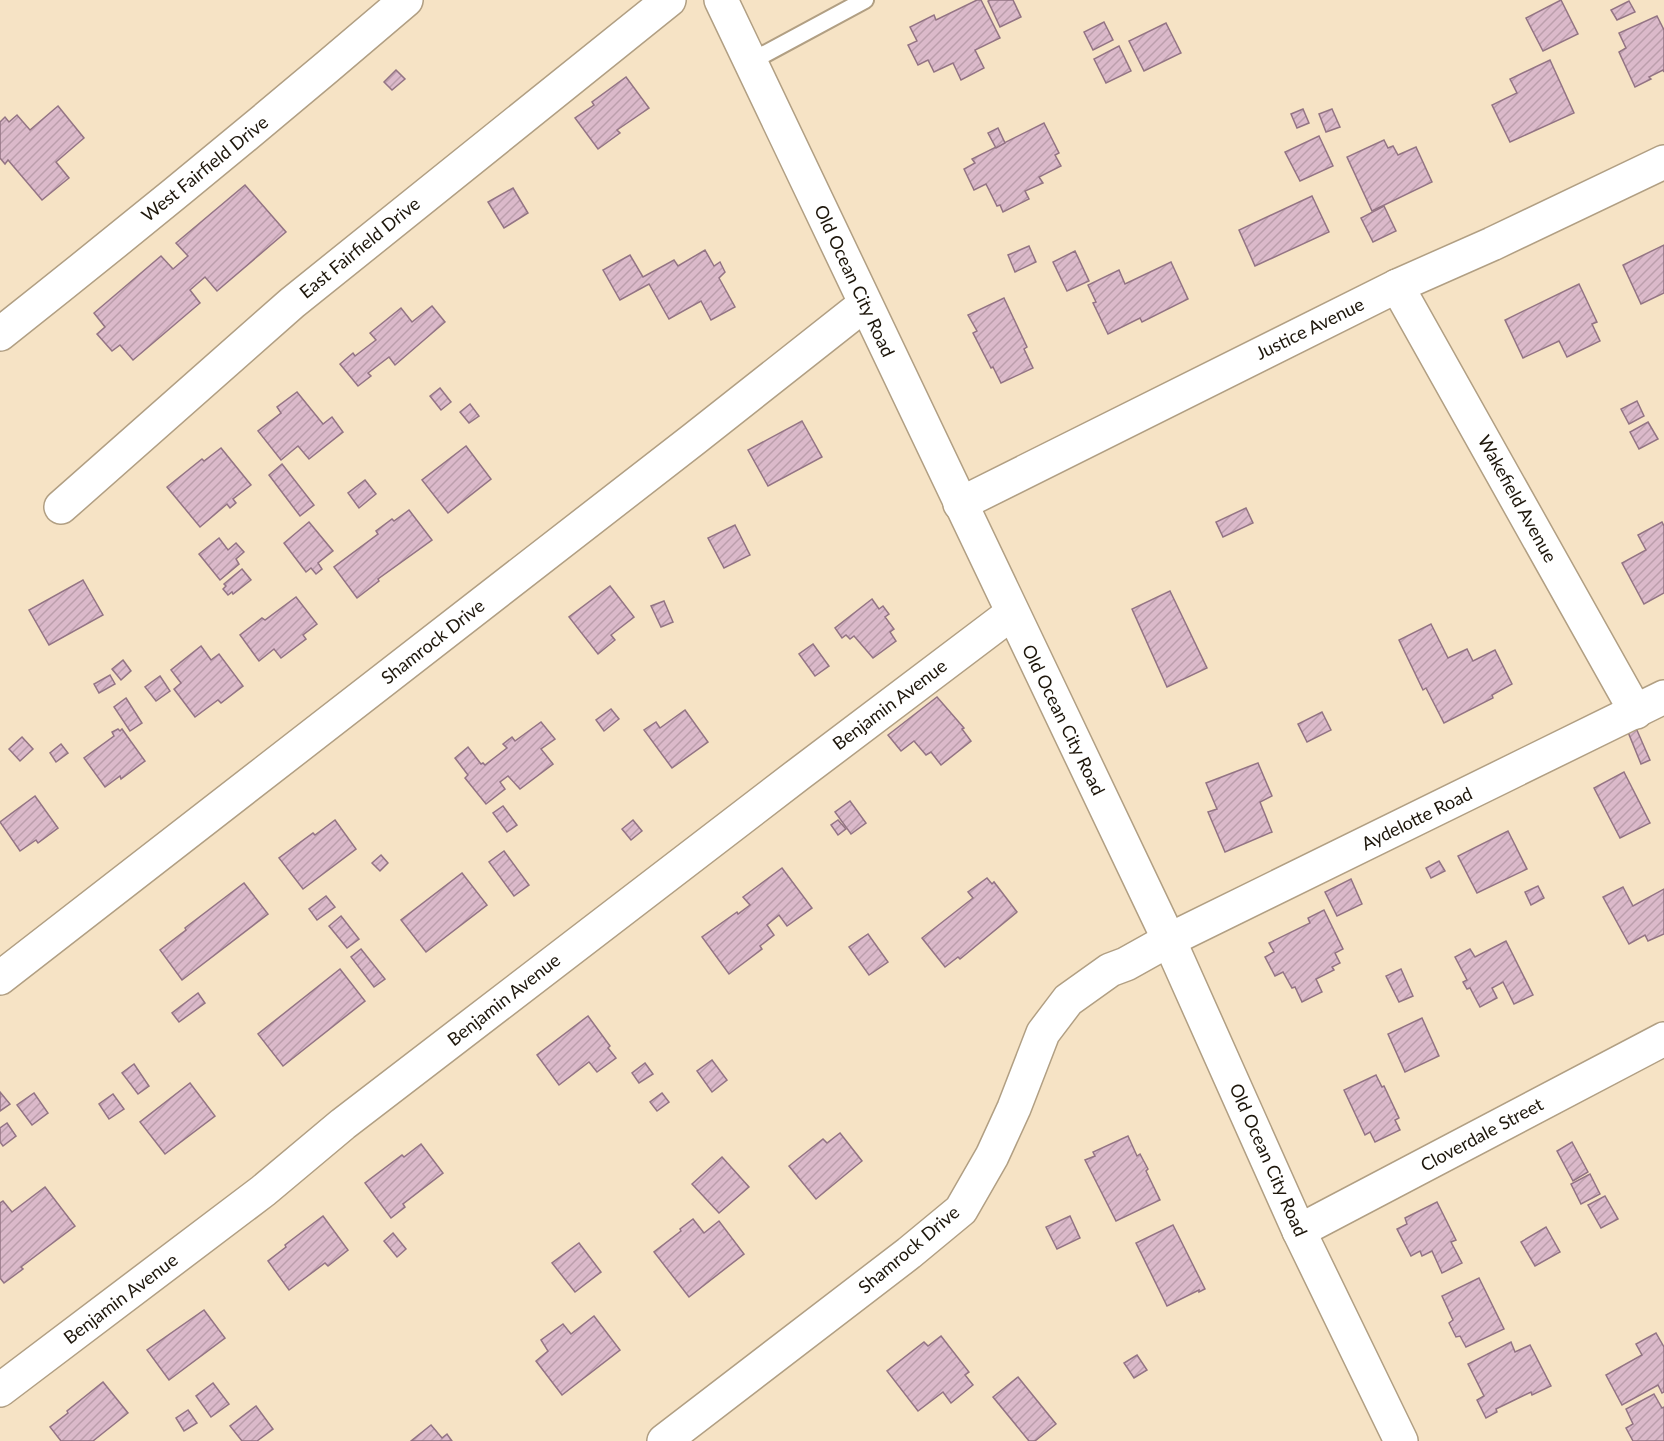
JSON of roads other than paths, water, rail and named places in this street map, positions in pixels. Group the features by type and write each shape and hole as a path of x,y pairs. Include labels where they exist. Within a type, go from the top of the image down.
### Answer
{"street":[{"name":"West Fairfield Drive","path":"0,334 270,117 406,0"},
{"name":"East Fairfield Drive","path":"61,507 292,303 669,0"},
{"name":"Old Ocean City Road","path":"721,0 1169,940 1299,1231 1401,1441"},
{"name":"Justice Avenue","path":"960,504 1397,286 1492,244 1664,162"},
{"name":"Wakefield Avenue","path":"1397,286 1650,705"},
{"name":"Shamrock Drive","path":"0,978 685,447 865,304"},
{"name":"Benjamin Avenue","path":"0,1390 264,1191 343,1124 798,774 1012,613"},
{"name":"Aydelotte Road","path":"1169,940 1650,705"},
{"name":"Shamrock Drive","path":"664,1441 909,1253 961,1210 992,1156 1043,1033 1068,1000 1101,976 1169,940"},
{"name":"Cloverdale Street","path":"1299,1231 1664,1039"}],"lane":[{"path":"750,62 865,0"}]}
